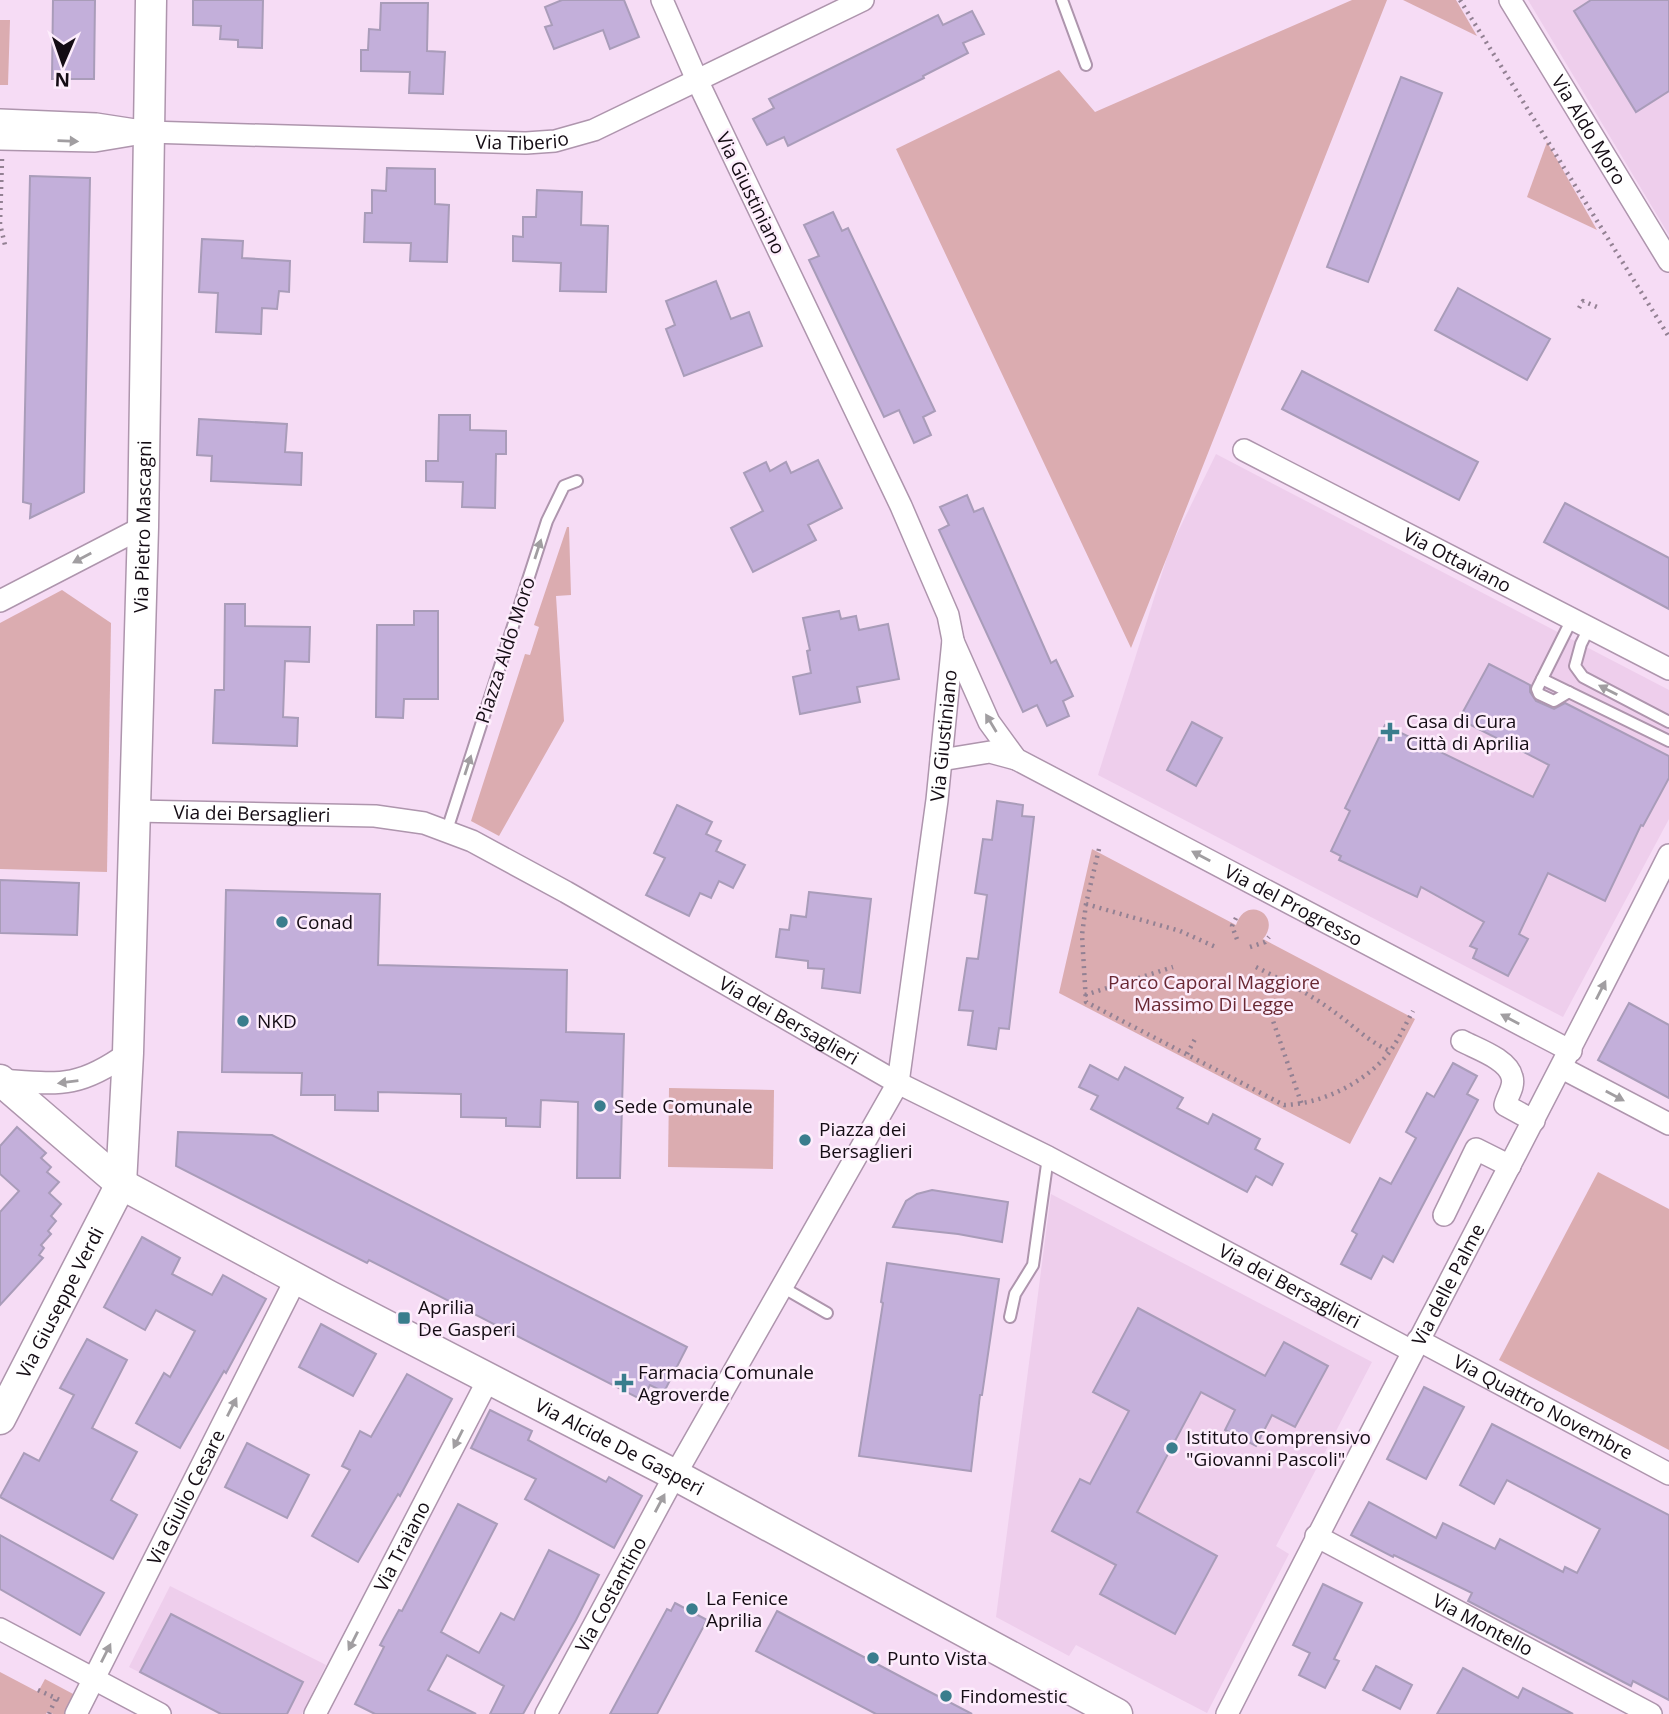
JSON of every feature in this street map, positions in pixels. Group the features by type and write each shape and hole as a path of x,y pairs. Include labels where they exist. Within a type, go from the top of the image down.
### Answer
{"street":[{"name":"Via Pietro Mascagni","path":"121,1184 128,1053 143,527 151,0"},
{"name":"Via Giustiniano","path":"662,0 697,80 901,506 948,615 953,640 941,760 898,1083 675,1475"},
{"name":"Via Tiberio","path":"1,133 95,141 148,132 542,143 594,130 863,0"},
{"name":"Via Aldo Moro","path":"1510,0 1669,261"},
{"name":"Via Ottaviano","path":"1244,450 1669,669"},
{"path":"0,601 143,527"},
{"name":"Via del Progresso","path":"953,640 989,722 1016,758"},
{"name":"Via del Progresso","path":"941,760 990,752 1016,758 1566,1059 1669,1124"},
{"name":"Via dei Bersaglieri","path":"135,811 374,816 412,820 447,830 566,892 898,1083 1417,1341"},
{"name":"Via delle Palme","path":"1227,1714 1316,1536 1534,1121 1669,855"},
{"path":"1462,1041 1504,1064 1513,1078 1505,1105 1534,1121"},
{"path":"0,1080 75,1082 104,1070 128,1053"},
{"name":"Via Alcide De Gasperi","path":"0,1080 121,1184 296,1279 675,1475 1117,1714"},
{"path":"1444,1215 1476,1149 1510,1166"},
{"name":"Via Giuseppe Verdi","path":"0,1419 121,1184"},
{"name":"Via Giulio Cesare","path":"74,1710 94,1679 296,1279"},
{"name":"Via Quattro Novembre","path":"1417,1341 1669,1474"},
{"name":"Via Traiano","path":"315,1714 489,1378"},
{"name":"Via Costantino","path":"546,1714 675,1475"},
{"name":"Via Montello","path":"1316,1536 1651,1714"},
{"path":"0,1629 160,1714"}],"lane":[{"path":"1062,0 1086,65"},
{"name":"Piazza Aldo Moro","path":"447,830 547,521 564,486 577,481"},
{"path":"1580,624 1542,679 1669,741"},
{"path":"1580,624 1581,644 1575,666 1583,677 1669,722"},
{"path":"1010,1317 1015,1294 1033,1265 1048,1157"},
{"path":"782,1287 827,1313"}],"path":[{"path":"1460,0 1669,337"},
{"path":"1,133 0,223 5,245"},
{"path":"1579,308 1583,300 1597,307"},
{"path":"1099,849 1082,935 1086,1002 1284,1105 1302,1104 1353,1083 1391,1051 1413,1011"},
{"path":"1086,904 1180,931 1218,948"},
{"path":"1236,918 1232,926 1238,942"},
{"path":"1250,947 1265,942 1269,937"},
{"path":"1086,995 1173,967"},
{"path":"1256,967 1289,983 1337,1014 1367,1039 1391,1051"},
{"path":"1271,1015 1302,1104"},
{"path":"1186,1054 1195,1038"},
{"path":"38,1690 74,1710"},
{"path":"49,1714 56,1698"}],"shaded area":[{"path":"1528,0 1669,0 1669,235"},
{"name":"Casa di Cura Città di Aprilia","path":"1216,454 1669,690 1669,819 1563,1017 1098,775 1170,548"},
{"name":"Istituto Comprensivo \"Giovanni Pascoli\"","path":"1051,1194 1372,1362 1276,1546 1289,1554 1207,1713 1076,1645 1069,1656 996,1617"},
{"path":"170,1586 326,1665 302,1714 221,1714 129,1667"}],"green space":[{"path":"1352,0 1387,0 1131,648 896,149 1059,70 1095,112"},
{"path":"1403,0 1456,0 1477,36"},
{"path":"0,20 10,20 8,85 0,85"},
{"path":"1547,142 1597,230 1527,197"},
{"path":"567,527 571,595 556,596 564,721 499,836 471,821 525,654 530,655 539,627 534,625"},
{"path":"62,590 111,623 107,872 0,869 0,623"},
{"name":"Parco Caporal Maggiore Massimo Di Legge","path":"1092,849 1236,925 1247,911 1261,911 1269,922 1263,939 1415,1019 1350,1144 1059,993"},
{"path":"669,1088 774,1090 773,1169 668,1167"},
{"path":"1598,1172 1669,1209 1669,1450 1499,1360"},
{"path":"0,1672 38,1692 45,1679 75,1695 65,1714 48,1711 46,1714 0,1714"}],"building":[{"path":"53,0 95,0 94,79 52,79"},
{"path":"193,0 263,0 262,48 238,47 238,40 220,39 221,26 193,25"},
{"path":"562,0 624,0 639,37 610,49 603,30 554,49 545,27 552,25 545,7"},
{"path":"1591,0 1669,0 1669,91 1636,112 1574,11"},
{"path":"381,3 428,3 427,51 445,52 443,94 409,93 410,72 361,71 361,50 368,50 369,29 380,30"},
{"path":"972,11 984,34 963,43 968,53 788,146 784,137 767,145 753,119 774,108 769,99 938,15 943,25"},
{"path":"1401,77 1442,93 1368,282 1327,267"},
{"path":"387,168 435,169 435,204 449,205 447,262 410,261 411,243 364,242 365,213 372,213 372,190 386,191"},
{"path":"30,176 90,178 84,492 30,518 31,504 23,502"},
{"path":"537,190 582,192 581,225 608,226 606,292 560,291 561,263 513,261 513,236 523,237 523,217 536,217"},
{"path":"833,212 842,231 848,228 935,411 923,417 931,435 914,443 899,410 884,417 809,260 819,256 804,225"},
{"path":"202,239 243,241 242,258 290,261 289,292 279,291 277,309 262,308 261,334 216,332 218,293 199,292"},
{"path":"716,281 731,319 749,312 762,346 684,376 666,329 675,325 666,301"},
{"path":"1458,288 1550,339 1527,380 1435,330"},
{"path":"1302,371 1478,462 1459,500 1282,409"},
{"path":"439,415 470,415 470,430 506,431 506,454 496,454 495,508 462,507 463,482 426,481 426,461 438,461"},
{"path":"199,419 287,424 285,452 302,453 301,485 211,481 212,456 197,455"},
{"path":"818,460 842,508 808,525 816,540 753,572 731,528 763,511 744,473 766,462 770,471 786,462 791,473"},
{"path":"967,495 974,512 983,508 1051,663 1056,660 1073,696 1063,701 1069,716 1047,726 1037,705 1023,712 939,530 949,525 940,507"},
{"path":"1565,503 1669,558 1669,609 1544,542"},
{"path":"225,604 245,604 245,626 310,627 309,662 285,661 283,717 298,718 297,746 213,743 215,690 224,690"},
{"path":"414,611 438,611 438,699 404,699 403,718 376,717 377,625 414,625"},
{"path":"839,611 841,619 856,616 859,630 888,624 899,679 857,687 860,702 800,714 793,677 811,673 807,651 810,650 803,618"},
{"path":"1489,664 1530,685 1530,692 1536,701 1554,709 1565,703 1669,756 1669,778 1643,826 1641,825 1605,901 1548,873 1519,934 1528,939 1508,976 1473,958 1477,949 1470,946 1484,922 1421,887 1417,897 1339,860 1341,856 1331,851 1350,811 1345,808 1385,725 1533,797 1549,765 1459,719"},
{"path":"1192,722 1222,738 1196,786 1167,770"},
{"path":"997,801 1023,805 1022,816 1034,817 1009,1029 999,1028 996,1049 968,1045 973,1011 959,1010 967,958 978,959 987,895 975,893 983,839 992,840"},
{"path":"677,805 712,822 706,834 721,841 716,851 745,865 733,888 719,881 711,898 700,893 689,916 646,895 665,858 654,853"},
{"path":"0,880 79,883 77,935 0,933"},
{"path":"226,890 380,894 378,965 567,970 566,1032 624,1034 620,1178 577,1178 578,1102 541,1100 540,1127 506,1126 506,1118 461,1117 461,1094 378,1092 378,1111 335,1110 335,1095 301,1095 302,1073 222,1072"},
{"path":"809,892 871,899 860,993 822,988 824,969 808,968 808,961 776,957 780,929 789,930 791,915 806,917"},
{"path":"1629,1003 1669,1025 1669,1098 1598,1060"},
{"path":"1453,1063 1477,1076 1467,1094 1478,1100 1393,1262 1383,1256 1371,1279 1341,1264 1357,1234 1352,1231 1380,1178 1391,1184 1416,1138 1406,1132 1427,1093 1434,1097"},
{"path":"1090,1065 1118,1080 1125,1067 1183,1098 1177,1108 1208,1124 1213,1114 1260,1139 1255,1149 1283,1164 1272,1185 1256,1176 1247,1192 1091,1109 1098,1096 1079,1087"},
{"path":"17,1127 46,1153 41,1158 51,1167 47,1172 59,1182 49,1193 61,1204 51,1216 56,1221 48,1231 51,1234 41,1245 44,1248 39,1255 43,1258 0,1305 0,1212 19,1191 0,1174 0,1146"},
{"path":"178,1132 272,1135 687,1347 664,1392 650,1385 642,1400 369,1260 367,1263 176,1166"},
{"path":"932,1190 1008,1202 1002,1242 893,1227 906,1201 917,1194"},
{"path":"142,1237 180,1258 172,1274 212,1295 223,1275 266,1299 226,1373 224,1371 180,1448 136,1423 164,1373 170,1377 195,1331 156,1310 145,1330 104,1307"},
{"path":"887,1263 999,1279 971,1471 859,1456"},
{"path":"1138,1308 1265,1376 1284,1342 1328,1366 1295,1427 1272,1415 1256,1446 1225,1430 1235,1410 1201,1392 1137,1512 1217,1556 1175,1634 1100,1594 1116,1565 1052,1531 1080,1479 1090,1484 1129,1411 1093,1392"},
{"path":"321,1324 376,1354 353,1396 299,1367"},
{"path":"87,1339 127,1360 92,1428 137,1452 111,1500 137,1515 113,1559 0,1497 24,1453 39,1461 74,1395 60,1388"},
{"path":"407,1374 452,1399 400,1496 398,1494 358,1562 312,1536 350,1470 342,1466 360,1431 371,1437"},
{"path":"1424,1387 1464,1407 1426,1479 1387,1459"},
{"path":"490,1410 532,1431 528,1440 606,1482 609,1477 642,1496 614,1548 525,1499 536,1479 471,1448"},
{"path":"1492,1424 1669,1515 1669,1700 1633,1681 1631,1686 1468,1601 1472,1593 1351,1535 1369,1502 1436,1538 1443,1523 1495,1549 1500,1539 1563,1572 1565,1567 1577,1573 1600,1529 1507,1480 1494,1504 1460,1485"},
{"path":"247,1443 309,1475 287,1518 225,1487"},
{"path":"458,1504 497,1524 441,1632 479,1653 501,1613 514,1620 549,1550 599,1575 523,1714 490,1714 504,1686 447,1655 428,1690 476,1714 375,1714 355,1704 384,1647 380,1645 399,1610 402,1611"},
{"path":"0,1535 104,1593 80,1635 0,1589"},
{"path":"1323,1584 1362,1603 1334,1659 1339,1661 1325,1688 1299,1675 1310,1653 1293,1645"},
{"path":"675,1603 707,1620 657,1714 610,1714 667,1609 671,1611"},
{"path":"777,1611 972,1714 876,1714 756,1651"},
{"path":"171,1614 303,1682 287,1714 221,1714 140,1672"},
{"path":"1376,1666 1412,1685 1400,1709 1363,1690"},
{"path":"1463,1668 1518,1698 1523,1688 1573,1714 1437,1714"}],"place":[{"name":"Casa di Cura Città di Aprilia","path":"1390,732"},
{"name":"Conad","path":"282,922"},
{"name":"NKD","path":"243,1021"},
{"name":"Sede Comunale","path":"600,1106"},
{"name":"Piazza dei Bersaglieri","path":"805,1140"},
{"name":"Aprilia De Gasperi","path":"404,1318"},
{"name":"Farmacia Comunale Agroverde","path":"624,1383"},
{"name":"Istituto Comprensivo \"Giovanni Pascoli\"","path":"1172,1448"},
{"name":"La Fenice Aprilia","path":"692,1609"},
{"name":"Punto Vista","path":"873,1658"},
{"name":"Findomestic","path":"946,1696"}]}
